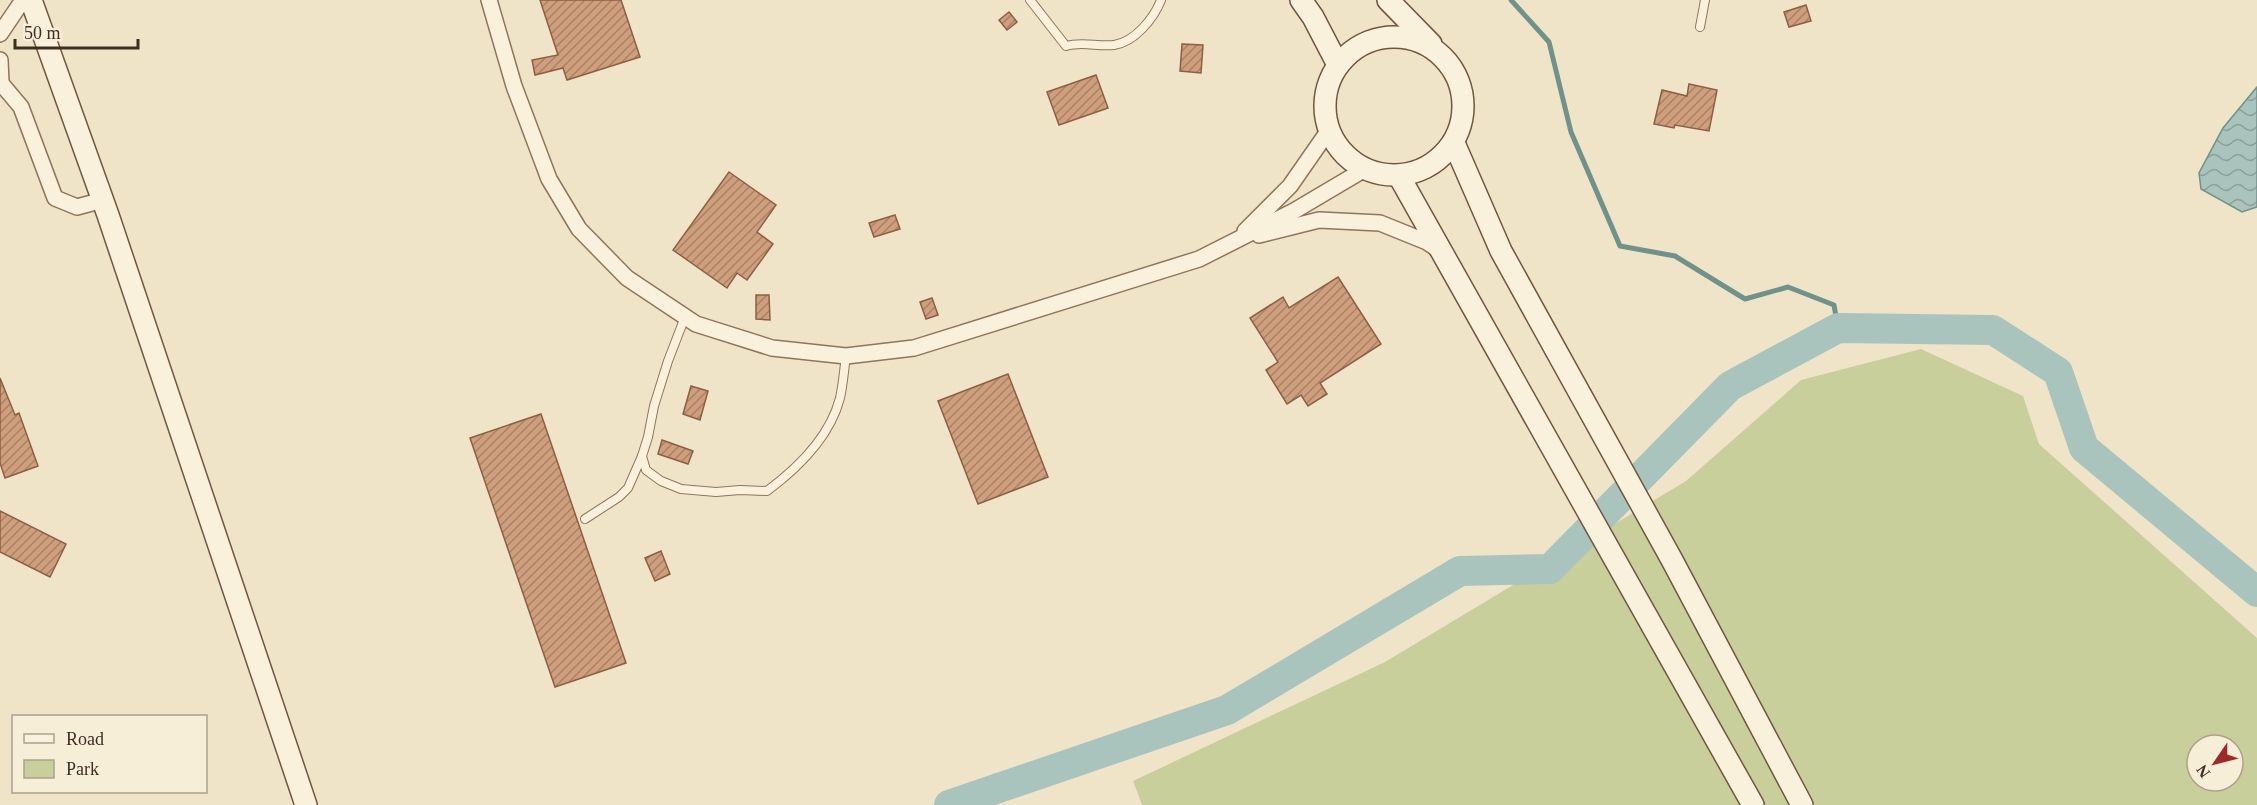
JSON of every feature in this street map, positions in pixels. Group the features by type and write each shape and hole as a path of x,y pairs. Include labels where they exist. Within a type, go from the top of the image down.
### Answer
{"street":[{"path":"0,34 22,0"},
{"path":"31,0 103,200 306,805"},
{"path":"489,0 514,86 549,179 579,229 627,278 696,324 772,348 846,357 914,348 1199,259 1294,211 1365,169"},
{"path":"1301,0 1313,17 1338,65"},
{"path":"1388,0 1439,53 1453,68 1461,86 1464,105 1462,125 1454,143 1440,160 1421,171 1399,176 1376,174 1356,165 1339,149 1329,130 1325,107 1328,85 1338,65 1354,49 1375,39 1398,37 1420,41 1439,53"},
{"path":"0,60 1,82 21,107 55,198 77,207 103,200"},
{"path":"1234,242 1290,186 1329,130"},
{"path":"1454,143 1501,251 1672,560 1802,805"},
{"path":"1399,176 1753,805"},
{"path":"1234,242 1319,220 1380,223 1427,242 1441,252"}],"lane":[{"path":"1030,0 1066,46 1075,44 1115,45 1135,35 1146,26 1161,0"},
{"path":"1700,27 1705,0"},
{"path":"585,519 628,489 642,456 661,383 686,317"},
{"path":"642,456 646,470 661,482 681,489 767,492 783,480 822,438 834,417 840,397 846,357"}],"green space":[{"path":"1921,349 2023,396 2039,444 2257,638 2257,805 1142,805 1133,781 1385,662 1686,481 1801,380"}],"water":[{"path":"2257,87 2257,207 2242,212 2201,189 2199,173 2223,128"}],"building":[{"path":"540,0 621,0 640,57 567,80 563,68 535,75 532,60 558,55"},
{"path":"1806,5 1811,21 1789,27 1784,12"},
{"path":"1009,12 1017,22 1007,30 999,20"},
{"path":"1182,44 1203,45 1201,73 1180,71"},
{"path":"1096,75 1108,108 1059,125 1047,92"},
{"path":"1689,84 1717,90 1709,131 1654,124 1662,90 1687,96"},
{"path":"729,172 776,205 757,232 773,244 747,280 737,273 727,288 673,250"},
{"path":"895,215 900,229 874,237 869,223"},
{"path":"1338,277 1381,344 1320,383 1327,394 1308,406 1301,395 1287,404 1266,370 1278,362 1250,318 1283,297 1289,308"},
{"path":"756,295 769,295 770,320 756,319"},
{"path":"932,298 938,315 926,319 920,302"},
{"path":"1008,374 1048,477 978,504 938,401"},
{"path":"0,378 15,415 19,413 38,466 5,478 0,463"},
{"path":"691,386 708,391 700,420 683,414"},
{"path":"541,414 626,663 555,687 470,438"},
{"path":"662,440 693,451 688,464 658,454"},
{"path":"0,511 66,544 50,577 0,552"},
{"path":"661,551 670,574 655,581 645,558"}],"waterway":[{"path":"1511,0 1549,42 1571,132 1620,246 1675,256 1745,299 1788,287 1834,305 1838,328"},
{"path":"949,805 1227,710 1460,571 1550,569 1730,386 1838,328 1993,330 2058,372 2084,448 2257,592"}]}
